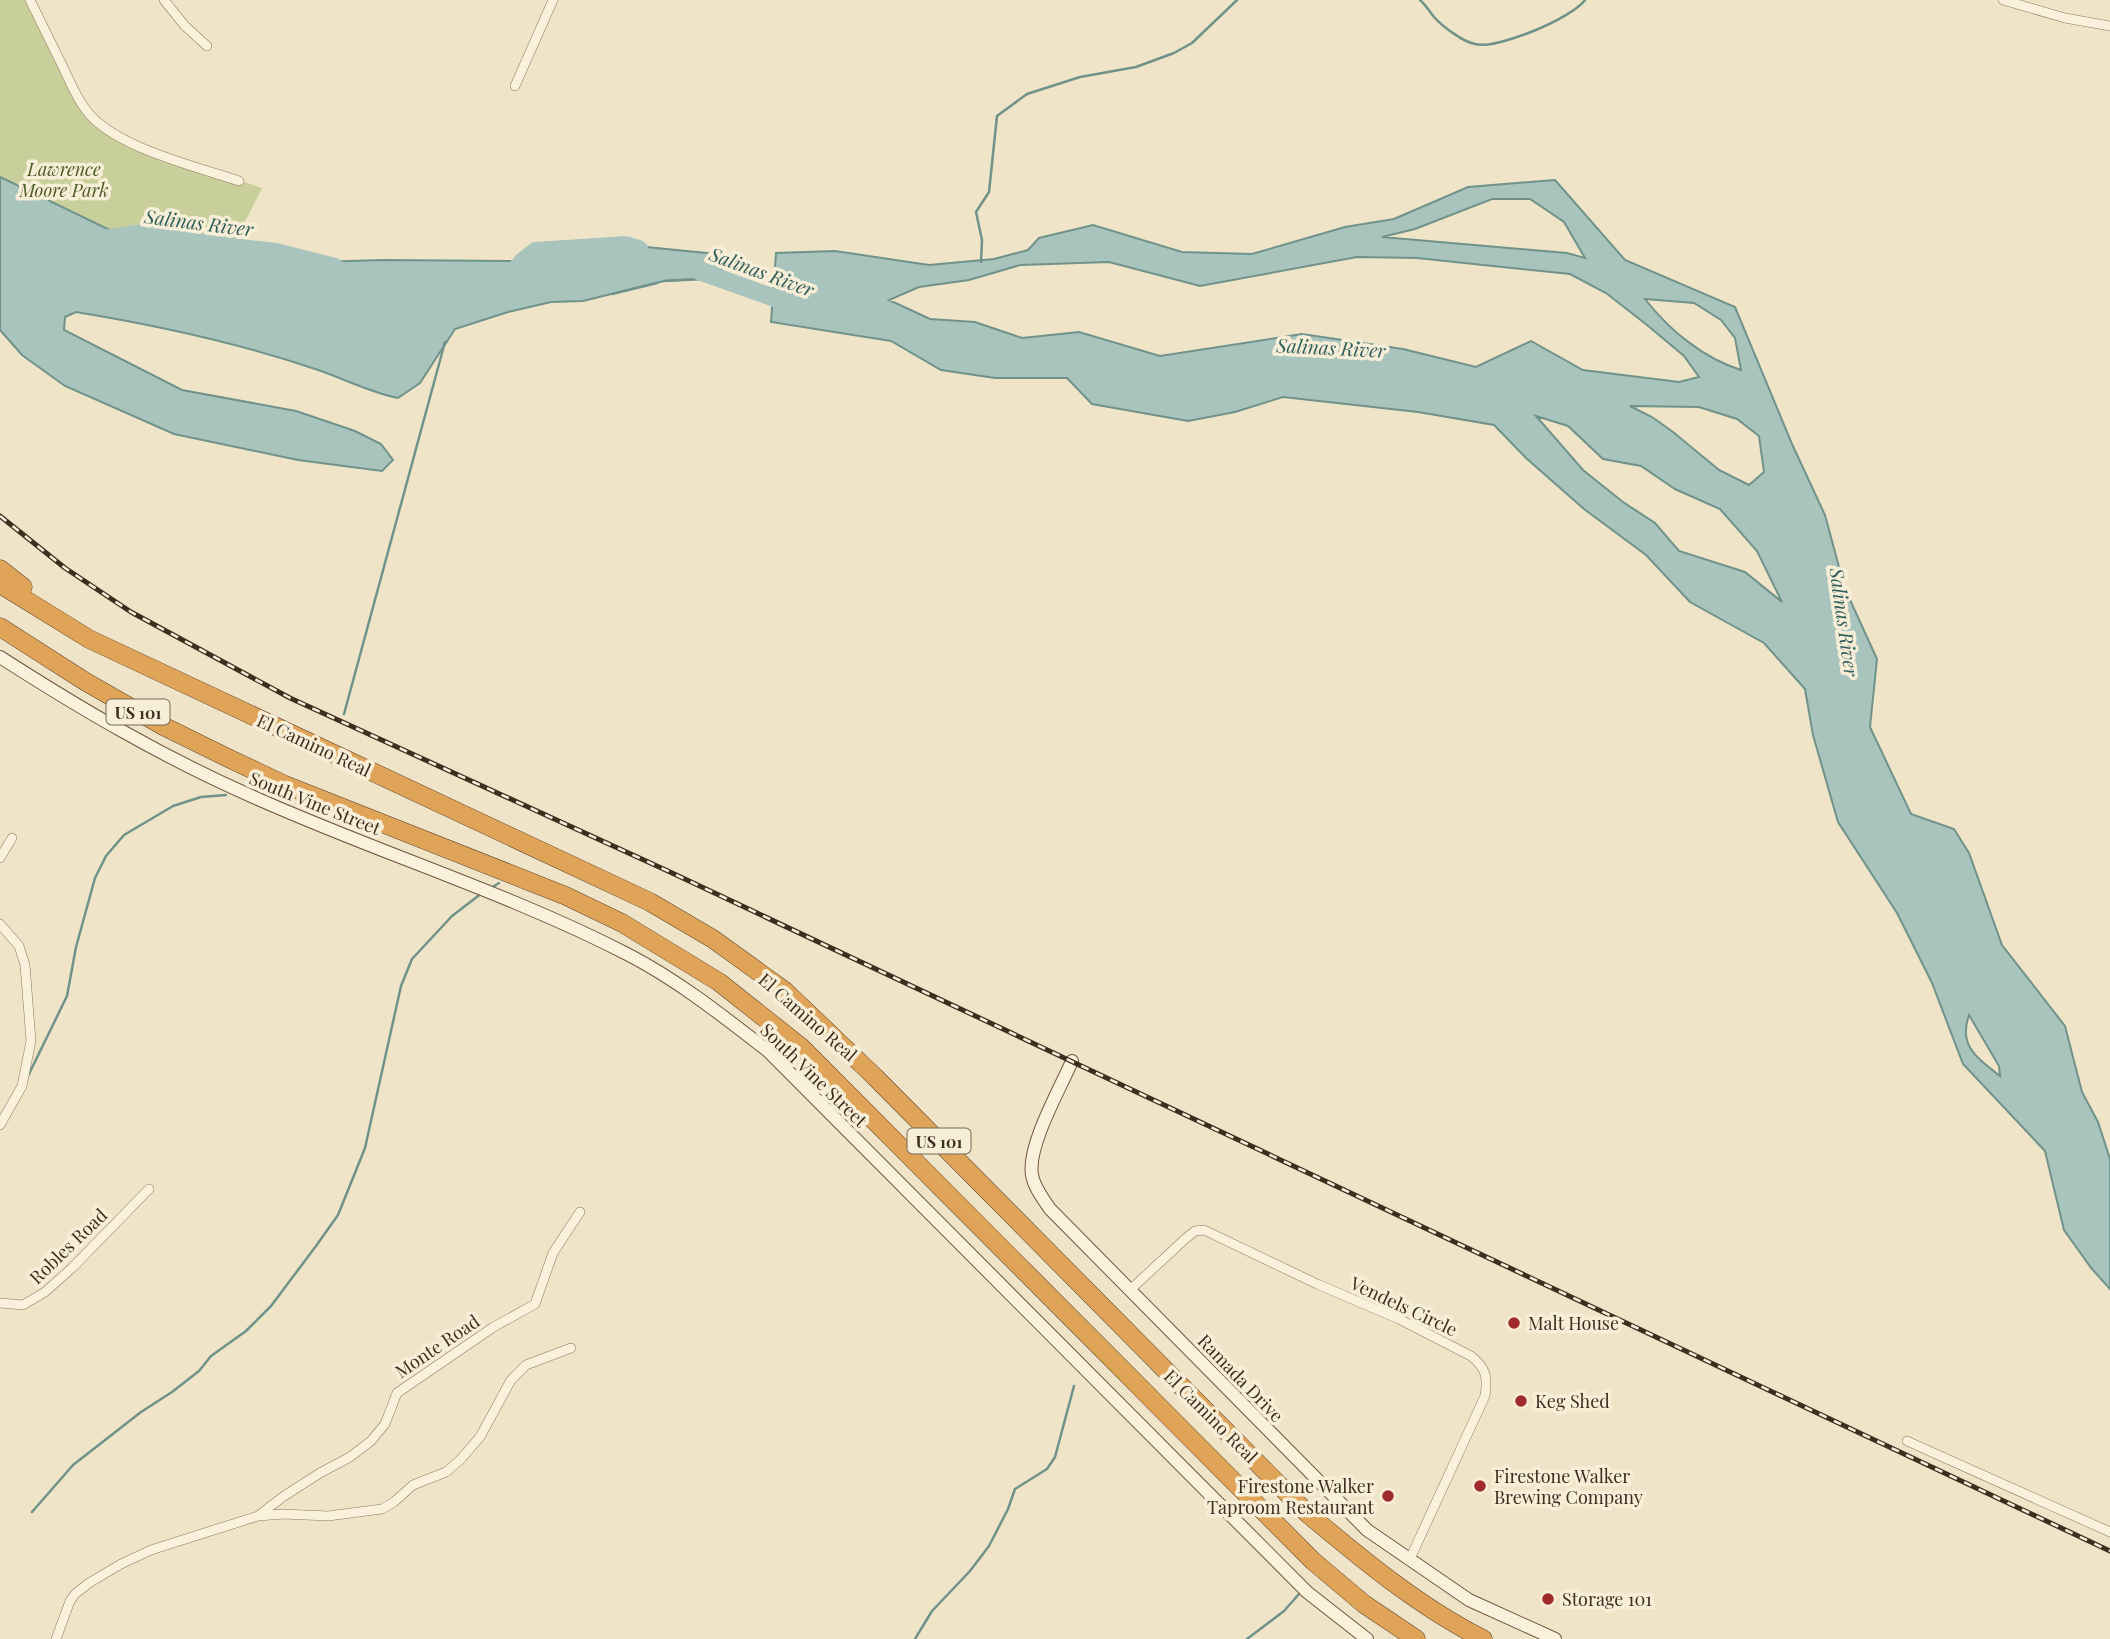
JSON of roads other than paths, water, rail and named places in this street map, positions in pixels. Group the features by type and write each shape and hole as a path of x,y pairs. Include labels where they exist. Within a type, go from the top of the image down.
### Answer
{"highway":[{"path":"0,569 89,639"},
{"name":"El Camino Real","path":"0,584 89,639 650,902 713,939 785,991 875,1077 1308,1514 1372,1567 1437,1614 1483,1639"},
{"name":"El Camino Real","path":"0,627 97,689 163,726 284,784 566,896 622,923 719,982 801,1047 1313,1562 1364,1604 1416,1639"}],"street":[{"path":"30,0 77,96 99,125 144,149 239,181"},
{"path":"164,0 185,26 207,46"},
{"path":"515,86 553,0"},
{"path":"2003,0 2065,18 2110,26"},
{"name":"South Vine Street","path":"0,657 118,731 180,763 255,798 577,930 632,957 701,1000 768,1051 1307,1592 1367,1639"},
{"path":"0,858 12,838"},
{"path":"0,924 19,946 25,965 31,1031 22,1086 0,1125"},
{"name":"Ramada Drive","path":"1072,1061 1034,1149 1032,1174 1039,1194 1050,1209 1367,1530 1469,1600 1555,1639"},
{"name":"Robles Road","path":"0,1303 23,1305 46,1292 149,1189"},
{"name":"Monte Road","path":"258,1516 284,1496 350,1457 371,1441 385,1424 397,1392 492,1328 535,1304 553,1253 580,1212"},
{"name":"Vendels Circle","path":"1130,1290 1185,1239 1195,1231 1204,1230 1317,1284 1399,1319 1480,1363 1488,1381 1485,1396 1409,1561"},
{"path":"56,1639 70,1601 89,1583 150,1550 258,1516 328,1516 382,1509 414,1485 446,1472 460,1460 480,1437 511,1380 526,1365 571,1349"},
{"path":"1907,1441 2110,1532"}],"water":[{"path":"0,177 122,236 143,233 172,235 206,244 276,252 317,262 523,261 536,251 626,245 726,255 720,278 664,281 583,301 551,302 455,329 420,383 398,398 224,342 76,312 65,317 64,330 182,390 296,411 355,431 381,444 393,460 382,471 298,460 174,434 65,386 22,355 0,330"},
{"path":"1555,180 1625,260 1735,307 1825,515 1845,589 1877,659 1870,727 1911,814 1954,829 1969,853 2002,945 2065,1026 2082,1092 2098,1122 2110,1159 2110,1289 2064,1230 2045,1151 1963,1064 1932,983 1897,913 1838,822 1813,735 1805,689 1764,643 1690,602 1646,555 1584,509 1526,458 1494,425 1418,412 1283,397 1235,412 1188,421 1092,404 1067,378 995,378 941,370 891,341 771,322 776,253 835,251 929,265 994,259 1028,250 1039,238 1093,225 1182,252 1252,254 1345,227 1394,219 1468,187","holes":["1492,199 1530,199 1564,222 1585,258 1567,253 1382,237 1415,229","1357,257 1417,258 1570,274 1606,293 1647,325 1684,356 1699,377 1679,382 1583,370 1531,341 1476,367 1403,349 1302,334 1160,356 1079,332 1022,338 975,322 930,319 889,300 919,287 969,280 1020,265 1109,262 1200,286","1645,299 1694,303 1721,320 1735,338 1741,370 1700,350 1665,321","1630,406 1699,407 1737,419 1759,436 1764,472 1749,485 1719,470 1652,417","1536,416 1568,426 1603,459 1641,466 1675,489 1720,509 1757,551 1782,602 1745,572 1679,551 1655,523 1583,470","1969,1015 1999,1066 2000,1076 1977,1057 1966,1035"]}],"waterway":[{"path":"981,262 982,240 976,212 989,192 997,116 1027,94 1080,77 1136,67 1174,53 1192,43 1237,0"},
{"path":"1420,0 1438,21 1453,33 1470,43 1486,45 1533,31 1565,15 1585,0"},
{"name":"Salinas River","path":"104,239 143,233 172,235 206,244 276,252 335,267"},
{"name":"Salinas River","path":"508,278 536,251 626,245 639,249"},
{"name":"Salinas River","path":"699,271 794,305"},
{"path":"663,281 720,278"},
{"path":"612,294 657,283"},
{"path":"344,714 445,342"},
{"path":"28,1076 67,996 76,947 95,878 106,856 124,835 173,806 201,797 226,795"},
{"path":"491,888 499,883"},
{"path":"32,1512 73,1465 141,1412 172,1392 199,1371 211,1356 246,1331 271,1306 316,1246 338,1215 365,1148 401,986 412,959 452,916 482,893"},
{"path":"915,1639 932,1611 970,1571 989,1546 1015,1489 1047,1469 1055,1457 1074,1386"},
{"path":"1247,1639 1284,1611 1299,1594"}],"railway":[{"path":"0,516 65,568 131,612 290,698 670,872 2110,1551"}],"place":[{"name":"Malt House","path":"1514,1323"},
{"name":"Keg Shed","path":"1521,1401"},
{"name":"Firestone Walker Brewing Company","path":"1480,1486"},
{"name":"Firestone Walker Taproom Restaurant","path":"1388,1496"},
{"name":"Storage 101","path":"1548,1599"}],"park label":[{"name":"Lawrence Moore Park","path":"64,179"}]}
